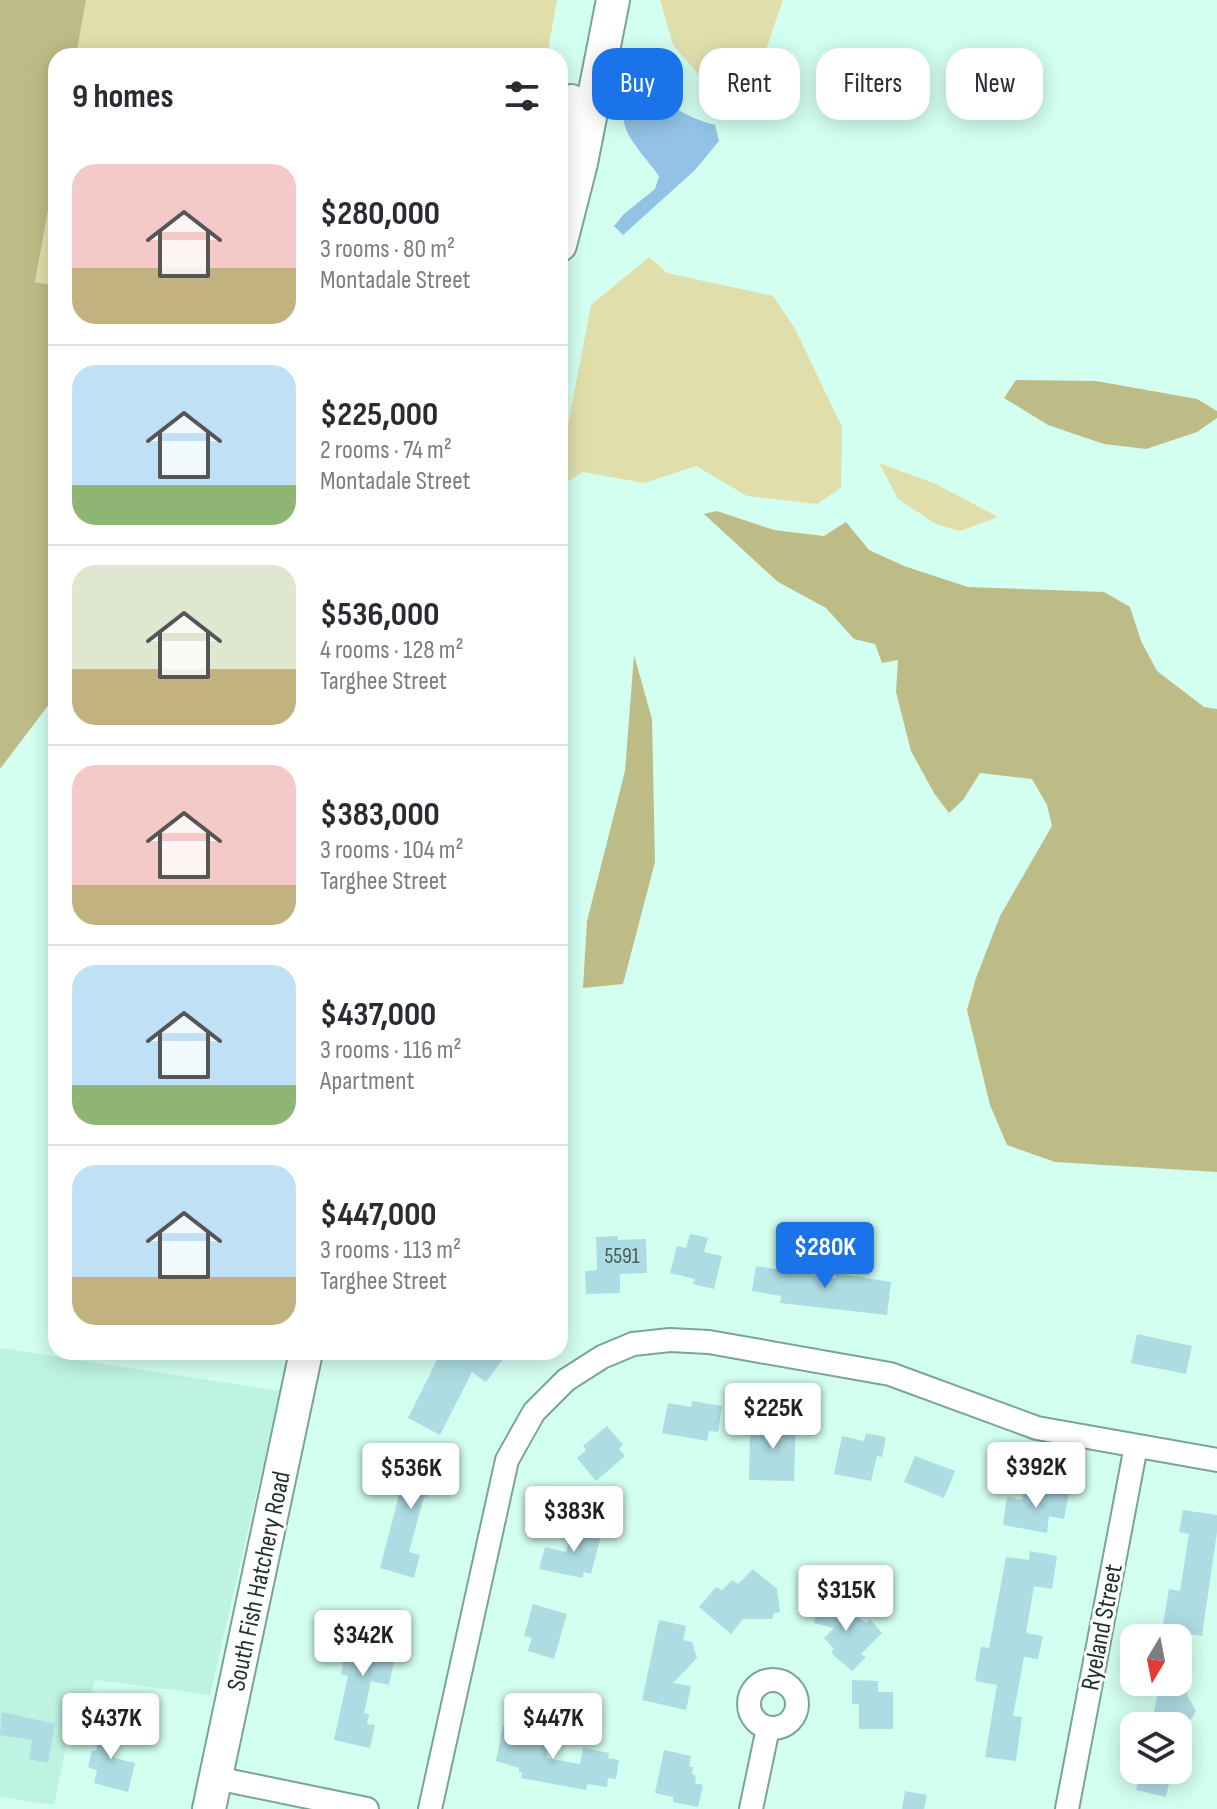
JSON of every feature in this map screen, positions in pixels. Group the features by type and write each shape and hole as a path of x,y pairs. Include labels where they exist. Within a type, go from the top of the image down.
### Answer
{"main road":[{"path":"568,113 591,0"},
{"path":"568,214 613,0"},
{"name":"South Fish Hatchery Road","path":"212,1794 304,1360"}],"street":[{"path":"430,1809 507,1460 534,1412 566,1380 602,1357 633,1344 670,1340 709,1342 890,1374 1037,1428 1217,1460"},
{"name":"Ryeland Street","path":"1067,1809 1136,1446"},
{"path":"751,1809 768,1728"},
{"path":"212,1794 367,1809"}],"shaded area":[{"path":"0,0 86,0 77,48 48,48 48,210 35,282 48,284 48,706 0,769"},
{"path":"86,0 557,0 548,48 77,48"},
{"path":"660,0 783,0 766,48 699,48 699,75 683,57 683,48 673,45"},
{"path":"48,210 48,284 35,282"},
{"path":"649,257 667,273 773,296 794,327 842,427 841,488 817,504 747,496 696,466 644,483 583,472 568,481 568,425 591,305"},
{"path":"1016,380 1096,381 1197,399 1217,411 1217,418 1197,432 1146,449 1104,444 1048,425 1004,398"},
{"path":"879,463 936,484 998,517 960,531 936,524 898,499"},
{"path":"717,511 774,530 824,536 846,522 869,550 904,566 968,587 1104,592 1130,607 1141,641 1157,671 1204,707 1217,709 1217,1172 1055,1162 1007,1145 990,1105 967,1010 1000,916 1052,826 1047,805 1032,779 980,773 963,800 949,813 911,751 896,692 898,660 882,663 875,644 854,639 826,608 778,582 704,514"},
{"path":"634,655 652,719 655,862 623,984 583,988 587,921 625,771"},
{"path":"0,1348 48,1355 48,1360 78,1360 280,1391 210,1695 95,1680 86,1716 73,1714 54,1805 0,1797"}],"water":[{"path":"683,112 715,125 719,141 695,170 623,235 614,226 655,189 659,176 623,120 683,120"}],"building":[{"path":"690,1234 708,1238 704,1252 722,1256 714,1289 693,1284 695,1279 670,1273 677,1246 686,1248"},
{"path":"618,1236 618,1240 646,1239 647,1273 620,1274 620,1293 586,1294 585,1271 597,1270 596,1237"},
{"path":"756,1266 836,1278 836,1273 891,1282 887,1315 780,1303 781,1296 752,1291"},
{"path":"1137,1334 1192,1346 1186,1374 1131,1363"},
{"path":"437,1360 502,1360 486,1382 472,1372 440,1435 408,1418"},
{"path":"692,1401 722,1406 718,1432 709,1431 707,1441 662,1433 668,1403 691,1407"},
{"path":"767,1417 796,1420 794,1481 749,1480 750,1432 761,1433 761,1428 767,1428"},
{"path":"607,1426 623,1445 619,1449 625,1456 596,1481 577,1458 586,1450 583,1446"},
{"path":"866,1433 886,1437 882,1457 877,1456 871,1481 834,1474 842,1436 864,1441"},
{"path":"407,1451 449,1460 444,1482 431,1479 427,1498 424,1497 409,1552 420,1555 414,1578 380,1568"},
{"path":"915,1456 955,1471 944,1498 904,1482"},
{"path":"1037,1488 1069,1493 1064,1519 1049,1516 1047,1533 1003,1525 1007,1497 1022,1500 1023,1494 1036,1497"},
{"path":"1183,1510 1217,1515 1202,1636 1192,1634 1192,1624 1163,1624 1169,1589 1180,1591 1189,1534 1179,1532"},
{"path":"573,1527 602,1532 591,1574 584,1572 582,1578 539,1569 545,1547 566,1552"},
{"path":"1030,1551 1057,1556 1052,1589 1034,1586 1026,1633 1043,1636 1038,1659 1024,1657 1013,1716 1022,1717 1016,1761 985,1757 997,1685 975,1681 981,1647 989,1648 1006,1557 1029,1560"},
{"path":"753,1569 777,1589 780,1612 774,1613 772,1619 743,1619 731,1634 699,1607 716,1587 722,1590 732,1580 738,1584"},
{"path":"819,1600 843,1607 866,1623 870,1619 882,1633 861,1654 866,1657 852,1671 831,1653 834,1649 824,1638 834,1628 814,1623"},
{"path":"533,1604 567,1614 554,1659 528,1651 532,1638 524,1636"},
{"path":"352,1615 368,1618 367,1624 393,1630 392,1637 395,1638 389,1685 371,1681 364,1713 369,1714 367,1724 375,1725 370,1748 334,1740 348,1676 341,1674"},
{"path":"659,1620 686,1626 683,1640 692,1642 697,1658 673,1683 691,1686 686,1710 642,1700"},
{"path":"852,1680 878,1681 878,1692 893,1692 893,1729 859,1729 859,1704 852,1704"},
{"path":"1157,1696 1188,1696 1196,1711 1192,1718 1192,1712 1154,1712"},
{"path":"2,1712 55,1724 48,1763 29,1759 32,1740 0,1735"},
{"path":"102,1723 121,1728 114,1758 135,1763 128,1792 94,1783 97,1770 88,1767 92,1750 96,1751"},
{"path":"503,1725 551,1734 546,1758 580,1764 583,1748 609,1753 608,1758 619,1760 616,1779 608,1778 607,1787 587,1784 586,1790 521,1778 519,1768 496,1761"},
{"path":"664,1750 691,1756 689,1767 693,1767 695,1783 703,1785 698,1807 673,1802 673,1797 655,1793"},
{"path":"1138,1784 1169,1784 1166,1797 1136,1790"},
{"path":"905,1791 927,1795 924,1809 902,1809"}]}
